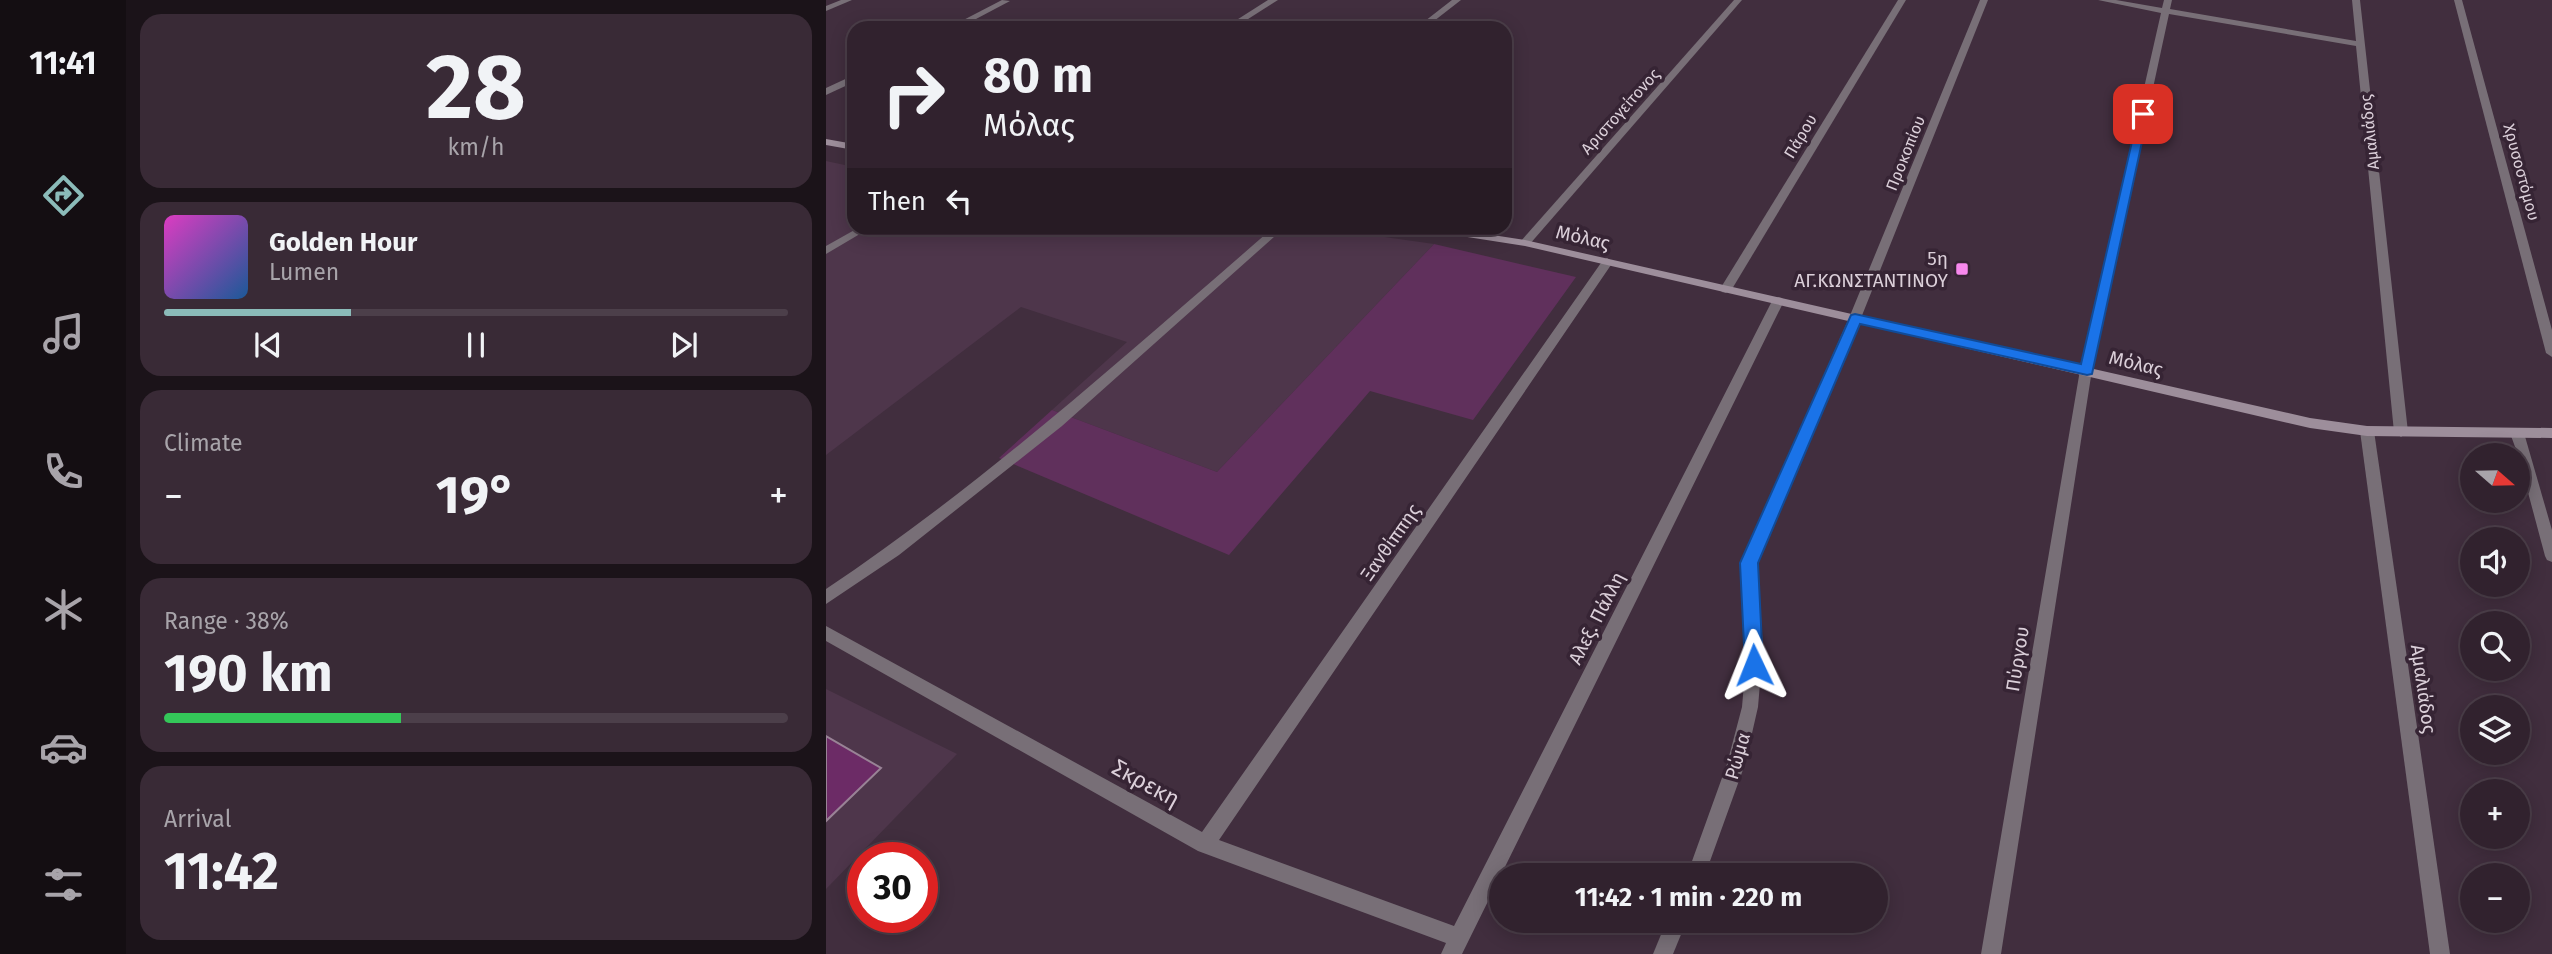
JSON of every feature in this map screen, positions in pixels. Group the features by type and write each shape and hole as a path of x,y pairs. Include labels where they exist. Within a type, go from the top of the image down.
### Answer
{"street":[{"path":"826,9 848,0"},
{"path":"1240,21 1274,0"},
{"path":"1429,21 1457,0"},
{"name":"Αριστογείτονος","path":"1525,243 1738,0"},
{"name":"Πάρου","path":"1726,289 1902,0"},
{"name":"Προκοπίου","path":"1855,318 1984,0"},
{"path":"2102,0 2166,6 2360,44"},
{"name":"Αμαλιάδος","path":"2356,0 2401,432"},
{"name":"Χρυσοστόμου","path":"2458,0 2552,353"},
{"path":"966,21 1006,1"},
{"name":"Πύργου","path":"1992,954 2087,370 2166,6"},
{"path":"826,92 847,82"},
{"path":"826,142 847,146"},
{"path":"826,251 853,235"},
{"path":"826,597 894,551 1058,423 1271,235"},
{"name":"Μόλας","path":"1474,235 1525,243 2087,370 2282,418 2367,431 2552,433"},
{"name":"Ξανθίππης","path":"1205,845 1607,262"},
{"name":"Αλεξ. Πάλλη","path":"1455,946 1777,301"},
{"name":"Ρώμα","path":"1700,863 1745,734 1753,684 1755,646 1749,596 1749,563 1855,318"},
{"name":"Αμαλιάδος","path":"2367,431 2440,954"},
{"path":"2518,433 2552,556"},
{"name":"Σκρεκη","path":"826,633 1205,845 1455,946"},
{"path":"1663,954 1672,933"}],"shaded area":[{"path":"826,161 847,166 847,235 1370,235 1434,244 1217,472 1052,410 1127,342 1021,307 826,455"},
{"path":"1434,244 1576,277 1473,420 1370,391 1229,555 999,458 1052,410 1217,472"},
{"path":"826,689 957,754 872,842 847,842 847,867 826,889"}],"building":[{"path":"826,736 881,768 826,821"}],"place":[{"name":"5η ΑΓ.ΚΩΝΣΤΑΝΤΙΝΟΥ","path":"1962,269"}],"route":[{"path":"1754,665 1749,563 1855,318 2087,370 2143,114"}]}
